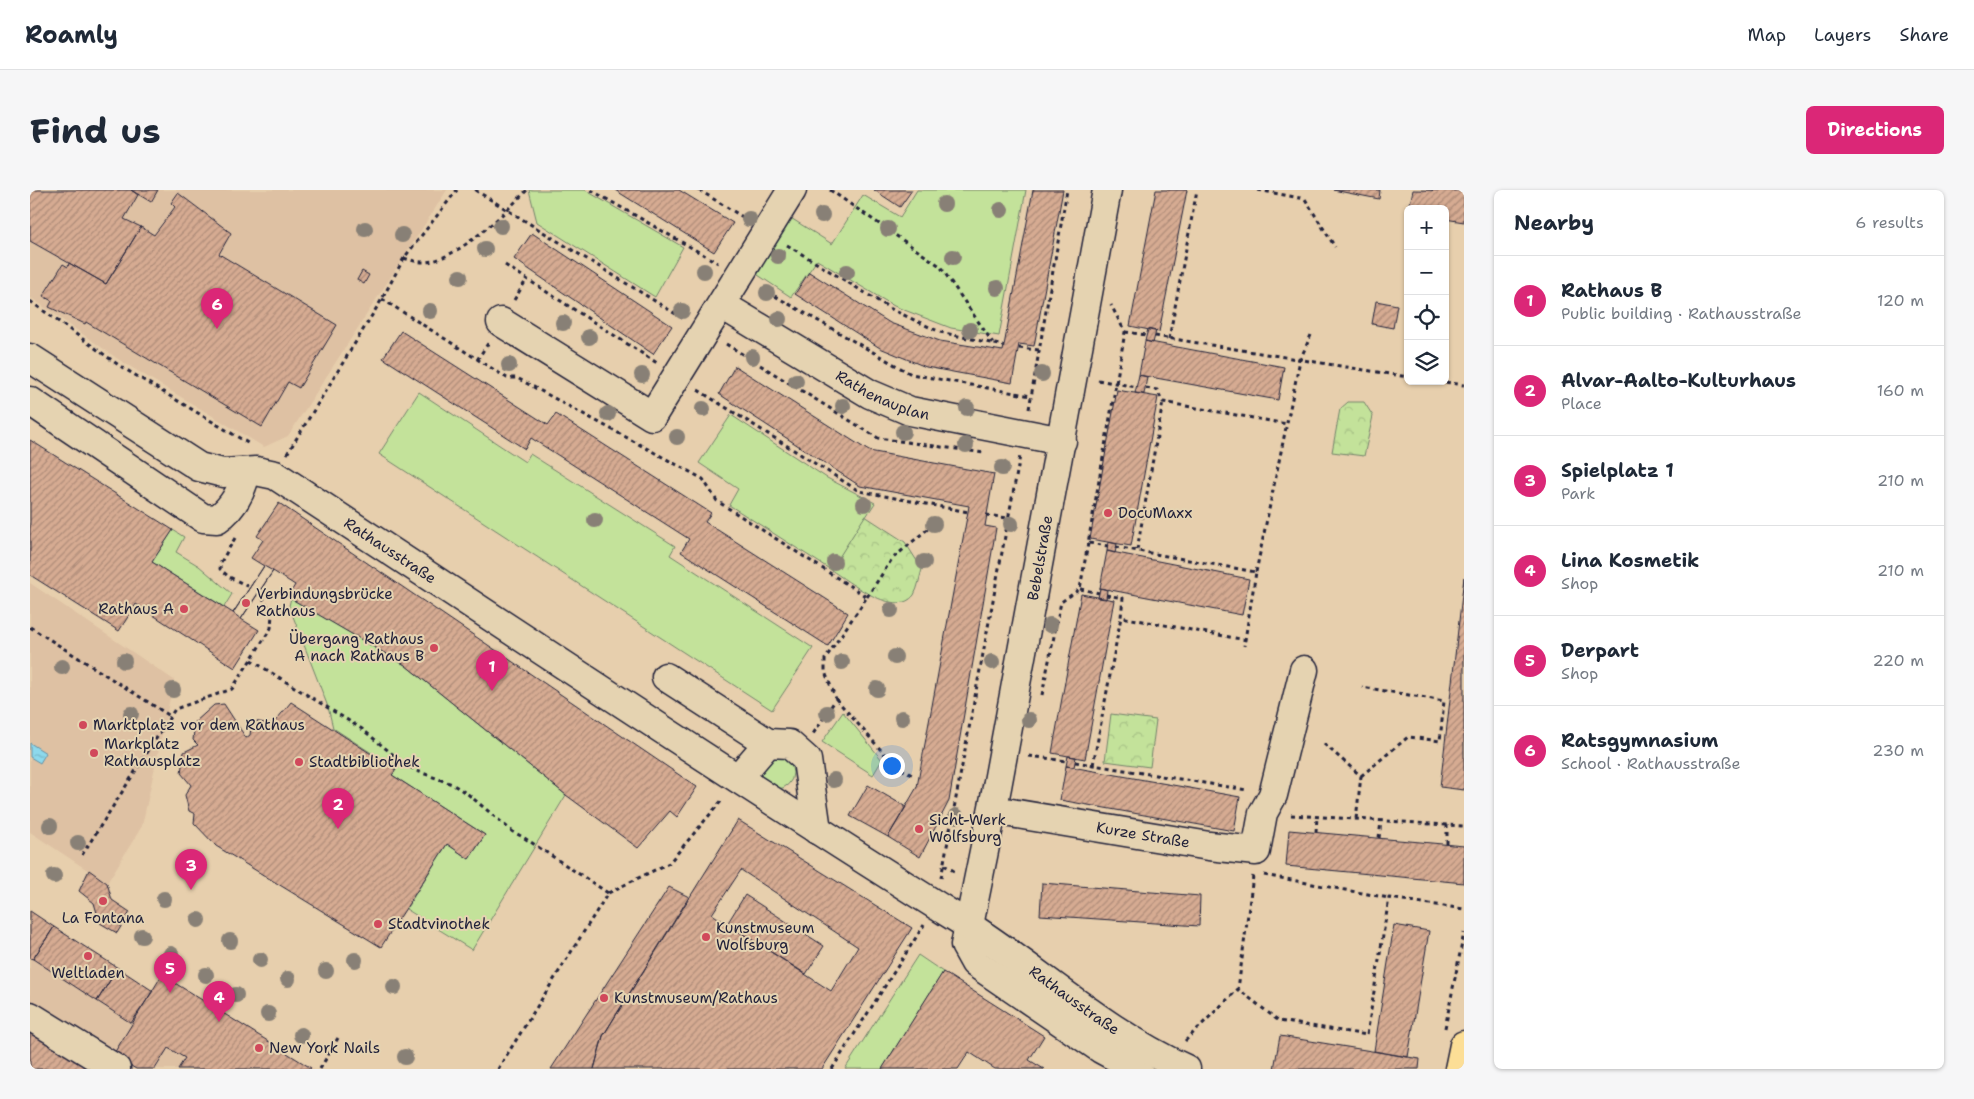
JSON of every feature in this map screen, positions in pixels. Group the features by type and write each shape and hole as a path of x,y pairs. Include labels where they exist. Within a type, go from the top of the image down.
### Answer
{"main road":[{"path":"1454,1037 1459,1069"}],"street":[{"path":"501,322 652,416 792,190"},
{"name":"Bebelstraße","path":"968,925 993,810 1107,190"},
{"name":"Rathenauplan","path":"722,305 870,394 910,411 1062,441"},
{"name":"Rathausstraße","path":"30,358 199,467 223,473 251,460 256,471 275,475 817,830 968,925 965,945 975,963 1100,1049 1138,1069"},
{"path":"30,401 203,518 217,519 227,512 243,487 251,460"},
{"path":"30,415 118,475"},
{"path":"1255,862 1271,793 1304,670"},
{"path":"666,677 768,743 789,744 808,760 817,830"},
{"path":"738,778 768,743"},
{"name":"Kurze Straße","path":"993,810 1209,846 1255,862"},
{"path":"30,1016 116,1069"},
{"name":"Rathausstraße","path":"1100,1049 1176,1064"}],"path":[{"path":"275,475 382,299 404,258 457,190"},
{"path":"404,258 424,262 449,254 490,226 527,190"},
{"path":"591,190 911,374 1031,396"},
{"path":"699,190 893,310 940,332 1004,346"},
{"path":"830,190 940,266 994,344"},
{"path":"832,1069 907,955 935,905 1031,396 1067,190"},
{"path":"1168,339 1198,190"},
{"path":"1258,190 1305,199 1335,247"},
{"path":"505,265 677,377 858,491 968,512"},
{"path":"382,299 507,378 517,378 703,479 717,501 866,597"},
{"path":"30,301 251,460"},
{"path":"1041,698 1062,602 1080,589 1089,543 1125,332 1110,303"},
{"path":"1125,332 1147,335"},
{"path":"1244,646 1256,572 1300,360 1311,335"},
{"path":"1154,336 1404,376"},
{"path":"1019,348 1039,350"},
{"path":"1072,376 1136,387"},
{"path":"1449,383 1464,385"},
{"path":"1137,550 1163,402 1156,390 1146,388"},
{"path":"1163,402 1287,424"},
{"path":"986,515 1008,518"},
{"path":"914,776 894,765 836,699 825,672 825,660 892,559 930,527"},
{"path":"240,530 220,562 220,569 229,577 250,587"},
{"path":"1089,543 1108,546"},
{"path":"1116,547 1256,572"},
{"path":"1080,589 1099,593"},
{"path":"82,855 175,709 232,689 271,628 272,613 259,592"},
{"path":"1093,765 1123,598 1106,595"},
{"path":"1121,617 1246,640"},
{"path":"30,627 170,716"},
{"path":"250,660 362,729 402,762 417,771 438,778 480,802 513,832 523,836 608,893"},
{"path":"1356,819 1361,776 1408,737 1440,740 1444,700 1362,687"},
{"path":"799,753 836,699"},
{"path":"1324,744 1361,776"},
{"path":"1027,766 1031,747"},
{"path":"1029,756 1067,761"},
{"path":"1075,762 1271,793 1317,817 1464,826"},
{"path":"498,1069 608,893 669,863 738,778"},
{"path":"1316,832 1317,817"},
{"path":"1380,838 1381,821"},
{"path":"1446,844 1447,825"},
{"path":"1176,1064 1238,988 1255,862 1389,898 1464,909"},
{"path":"944,865 977,883"},
{"path":"1238,988 1279,1021 1367,1036 1389,898"},
{"path":"1454,1037 1464,933"},
{"path":"320,1069 338,1038"}],"shaded area":[{"path":"30,190 447,190 288,436 264,447 121,361 30,297"},
{"name":"Markplatz Rathausplatz","path":"30,583 174,680 142,826 107,883 30,832"},
{"path":"30,911 152,990 162,975 314,1069 120,1069 30,1013"}],"green space":[{"path":"529,190 585,190 683,247 655,297 537,222"},
{"path":"917,190 1026,190 999,336 951,328 894,306 817,260 791,297 752,271 786,215 832,244 863,195 900,217"},
{"path":"419,392 525,462 530,454 675,546 670,555 813,648 772,710 379,454"},
{"path":"1348,402 1364,402 1373,416 1364,456 1332,452 1340,409"},
{"path":"731,415 827,478 875,503 831,570 729,505 738,489 699,463"},
{"path":"865,516 905,542 922,569 914,595 906,601 896,603 884,601 860,589 831,570"},
{"path":"173,530 184,537 176,552 199,566 232,594 224,607 152,562"},
{"path":"291,598 405,665 566,795 472,950 406,909 447,844 469,859 485,835 392,775 396,769 333,728 328,707 289,606"},
{"path":"843,712 882,760 873,775 822,742"},
{"path":"1111,714 1156,720 1150,767 1105,761"},
{"path":"777,757 783,758 788,762 792,767 792,779 788,784 783,788 777,789 771,788 766,784 762,779 761,773 762,767 766,762 771,758"},
{"path":"918,955 943,972 882,1069 845,1069"}],"water":[{"path":"30,743 46,753 40,763 30,757"}],"building":[{"path":"30,190 131,190 138,195 124,219 141,227 106,284 30,241"},
{"path":"131,190 158,190 151,202"},
{"path":"615,190 679,190 733,223 714,252"},
{"path":"874,190 912,190 900,207"},
{"path":"1033,190 1063,190 1034,346 1019,344 1012,383 926,367 880,348 795,294 809,272 890,323 940,341 1003,351"},
{"path":"1156,190 1187,190 1159,332 1130,326"},
{"path":"1333,190 1380,190 1379,199"},
{"path":"1413,190 1464,191 1464,222 1449,220 1449,205 1410,205"},
{"path":"178,193 231,233 219,254 337,325 299,388 288,382 262,427 86,322 85,324 49,307 52,301 43,296 63,264 68,267 69,263 106,284 141,227 154,235 175,207 171,203"},
{"path":"532,233 672,326 653,354 514,259"},
{"path":"362,271 369,275 364,284 357,280"},
{"path":"1376,301 1397,305 1393,328 1372,324"},
{"path":"1148,329 1156,331 1153,343 1145,341"},
{"path":"401,331 548,425 556,414 711,513 705,522 848,613 828,646 681,552 689,539 531,438 525,449 383,358"},
{"path":"1145,341 1284,367 1278,400 1139,375"},
{"path":"735,366 869,451 994,474 985,526 996,528 949,801 920,857 888,837 917,787 969,506 860,486 719,394"},
{"path":"1139,375 1147,377 1144,394 1135,393"},
{"path":"1117,390 1158,397 1131,546 1090,539"},
{"name":"Übergang Rathaus A nach Rathaus B","path":"30,440 173,530 152,562 233,613 264,566 251,558 263,540 257,536 279,503 697,787 677,817 670,811 638,848 566,795 405,665 288,597 295,585 273,571 241,619 259,630 235,668 136,604 119,631 30,575"},
{"path":"1108,542 1117,544 1115,553 1107,551"},
{"path":"1107,551 1249,579 1242,615 1100,588"},
{"name":"Verbindungsbrücke Rathaus","path":"264,566 273,571 241,619 233,613"},
{"path":"1464,577 1464,790 1440,787"},
{"path":"1100,588 1107,590 1106,599 1098,598"},
{"path":"1081,594 1114,600 1085,759 1052,753"},
{"path":"291,702 396,770 392,775 485,835 469,859 447,844 381,947 216,846 194,823 195,814 189,811 185,795 191,785 181,773 184,752 198,745 193,740 195,722 214,705 224,704 246,738 250,735 252,721 273,724"},
{"path":"1068,756 1076,757 1074,767 1066,766"},
{"path":"1066,766 1240,797 1234,831 1060,800"},
{"path":"868,785 906,807 888,837 850,816"},
{"name":"Kunstmuseum Wolfsburg","path":"738,820 912,928 822,1069 594,1069 603,1036","holes":["741,870 858,947 831,991 712,914"]},
{"path":"1289,830 1464,846 1464,883 1286,866"},
{"name":"La Fontana","path":"89,870 107,883 112,900 130,912 117,933 100,923 94,903 79,891"},
{"path":"1042,883 1200,896 1199,926 1040,915"},
{"path":"669,887 689,897 603,1036 594,1069 551,1069"},
{"path":"745,895 824,946 806,974 727,924"},
{"path":"30,911 54,927 33,959 30,958"},
{"path":"1394,925 1429,931 1408,1057 1374,1051"},
{"path":"54,927 118,968 97,1001 33,959"},
{"path":"118,968 153,991 131,1023 97,1001"},
{"path":"943,972 1044,1036 1029,1060 1044,1069 995,1069 969,1052 958,1069 882,1069"},
{"path":"162,975 311,1068 178,1069 185,1058 168,1048 155,1069 136,1069 113,1055"},
{"path":"30,1024 107,1069 30,1069"},
{"path":"1280,1036 1420,1059 1419,1069 1274,1069"}],"place":[{"name":"Ratsgymnasium","path":"217,329"},
{"name":"DocuMaxx","path":"1108,513"},
{"name":"Verbindungsbrücke Rathaus","path":"246,603"},
{"name":"Rathaus A","path":"184,609"},
{"name":"Übergang Rathaus A nach Rathaus B","path":"434,648"},
{"name":"Rathaus B","path":"492,691"},
{"name":"Marktplatz vor dem Rathaus","path":"83,725"},
{"name":"Markplatz Rathausplatz","path":"94,753"},
{"name":"Stadtbibliothek","path":"299,762"},
{"name":"Alvar-Aalto-Kulturhaus","path":"338,829"},
{"name":"Sicht-Werk Wolfsburg","path":"919,829"},
{"name":"Spielplatz 1","path":"191,890"},
{"name":"La Fontana","path":"103,901"},
{"name":"Stadtvinothek","path":"378,924"},
{"name":"Kunstmuseum Wolfsburg","path":"706,937"},
{"name":"Weltladen","path":"88,956"},
{"name":"Derpart","path":"170,993"},
{"name":"Kunstmuseum/Rathaus","path":"604,998"},
{"name":"Lina Kosmetik","path":"219,1022"},
{"name":"New York Nails","path":"259,1048"}]}
